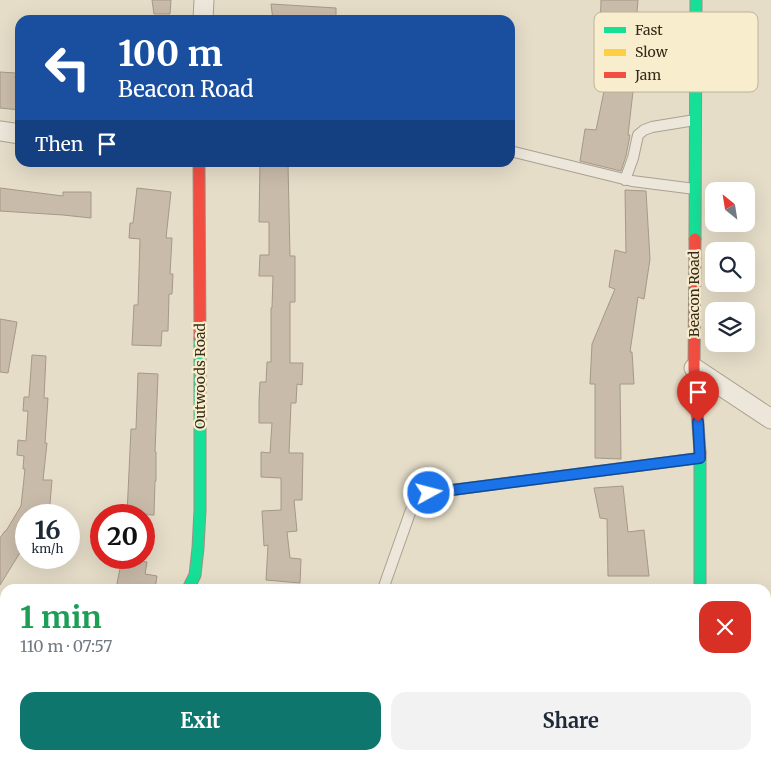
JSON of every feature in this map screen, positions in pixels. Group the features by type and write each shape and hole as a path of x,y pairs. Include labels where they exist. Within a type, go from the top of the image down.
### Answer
{"street":[{"path":"203,15 204,0"},
{"name":"Beacon Road","path":"695,92 694,368 700,458 700,584"},
{"path":"0,131 15,133"},
{"name":"Outwoods Road","path":"190,584 195,575 200,510 199,167"},
{"path":"694,368 771,420"}],"lane":[{"path":"625,180 633,158 638,135 652,127 695,120"},
{"path":"515,153 625,180 694,190"},
{"path":"385,584 411,510 419,499 429,493 700,458"}],"building":[{"path":"152,0 171,0 170,14 154,14"},
{"path":"601,0 638,0 637,12 601,12"},
{"path":"271,4 336,8 336,15 272,15"},
{"path":"0,72 15,73 15,110 0,108"},
{"path":"604,92 633,92 628,135 630,135 621,171 580,161 585,129 596,130"},
{"path":"260,167 288,167 290,256 295,256 295,302 290,302 290,363 303,363 302,385 297,384 296,403 291,403 289,453 303,453 302,500 294,500 297,531 287,532 290,558 301,559 300,583 266,580 268,545 264,546 262,511 281,510 281,478 261,477 261,452 270,453 272,423 259,423 259,401 260,382 266,382 267,362 271,362 273,276 259,276 260,255 269,255 269,222 259,222"},
{"path":"0,188 63,196 63,192 91,192 91,218 0,211"},
{"path":"137,188 171,192 166,238 172,238 170,274 173,274 172,294 169,294 168,331 162,331 161,346 132,345 134,305 138,305 140,239 129,238 130,223 133,223"},
{"path":"625,190 646,191 650,259 644,299 638,297 630,352 632,352 634,384 620,384 621,459 595,458 595,384 590,384 592,344 615,289 609,287 615,250 626,253"},
{"path":"0,319 17,322 8,373 0,372"},
{"path":"32,355 46,356 44,398 48,398 45,443 47,443 43,480 52,480 50,504 21,504 25,469 23,469 24,456 17,455 18,440 26,441 28,411 23,411 24,397 29,397"},
{"path":"138,373 158,374 154,504 127,504 131,429 136,429"},
{"path":"623,486 628,532 644,530 649,576 608,576 607,519 600,518 594,488"},
{"path":"15,516 15,561 0,584 0,538"},
{"path":"120,569 146,569 145,574 157,576 156,584 117,584"}],"traffic: fast":[{"path":"696,0 696,12"},
{"path":"695,239 696,92"},
{"path":"190,584 195,575 200,510 200,339"},
{"path":"700,453 700,584"}],"traffic: jam":[{"path":"199,167 200,339"},
{"path":"695,239 694,368 700,453"}],"route":[{"path":"429,493 700,458 698,422"}]}
